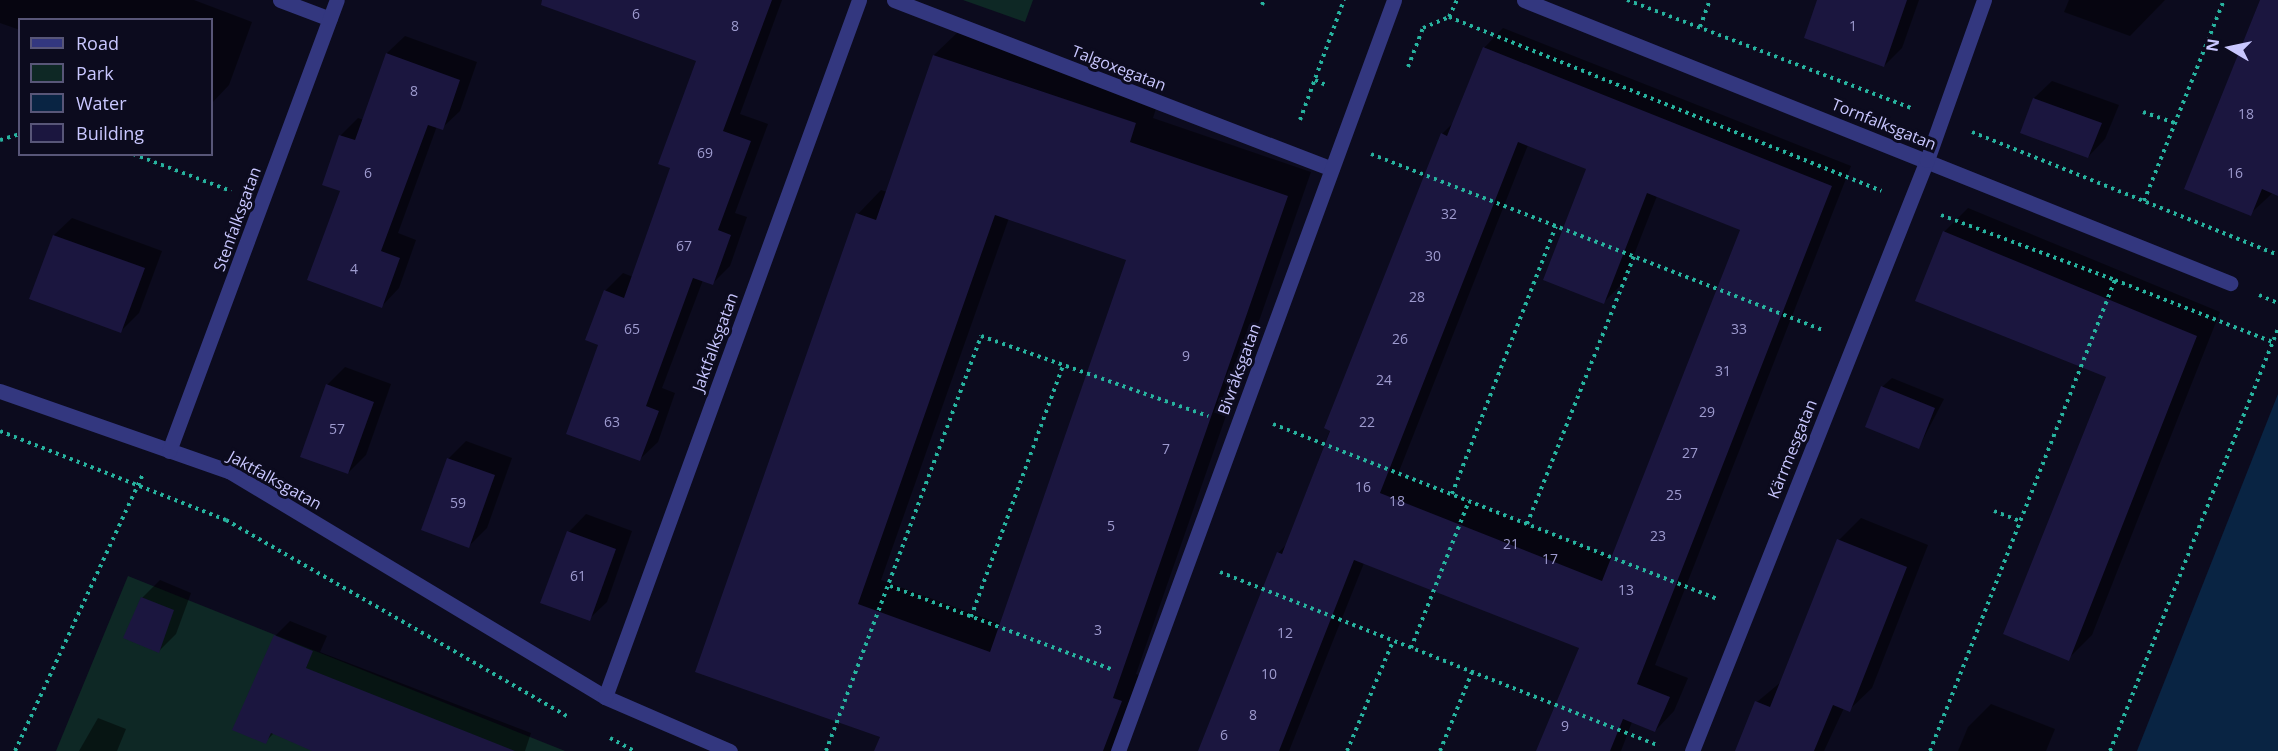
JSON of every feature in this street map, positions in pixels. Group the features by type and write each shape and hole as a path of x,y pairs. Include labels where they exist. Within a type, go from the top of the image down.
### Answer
{"street":[{"path":"279,0 330,19"},
{"name":"Stenfalksgatan","path":"170,451 337,0"},
{"name":"Jaktfalksgatan","path":"605,697 859,0"},
{"name":"Talgoxegatan","path":"894,0 1332,169"},
{"name":"Bivråksgatan","path":"1118,751 1394,0"},
{"name":"Tornfalksgatan","path":"1524,0 2230,283"},
{"name":"Kärrmesgatan","path":"1692,751 1927,160 1984,0"},
{"name":"Jaktfalksgatan","path":"0,391 229,471 605,697 730,751"}],"path":[{"path":"1289,152 1344,0"},
{"path":"1449,17 1457,0"},
{"path":"1700,28 1710,0"},
{"path":"2144,201 2224,0"},
{"path":"1407,70 1423,27 1449,17 1910,203 2272,342"},
{"path":"2144,112 2175,123"},
{"path":"0,140 18,135"},
{"path":"1341,142 1854,343"},
{"path":"1374,156 1378,145"},
{"path":"138,156 263,203"},
{"path":"1452,494 1556,226"},
{"path":"1527,524 1634,257"},
{"path":"1930,751 2115,280"},
{"path":"2110,751 2278,328"},
{"path":"826,751 890,586 981,336 1063,365 1240,419 1452,494 1747,610"},
{"path":"971,617 1063,365"},
{"path":"0,431 139,483 286,552 572,719"},
{"path":"15,751 139,483 153,446"},
{"path":"1411,648 1469,501"},
{"path":"1994,510 2020,521"},
{"path":"1188,559 1671,751"},
{"path":"890,586 1144,681"},
{"path":"1347,751 1393,641"},
{"path":"1440,751 1472,672"},
{"path":"603,735 634,751"}],"green space":[{"path":"963,0 1033,0 1025,22"},
{"path":"128,576 565,751 56,751"}],"water":[{"path":"2278,394 2278,751 2137,751"}],"building":[{"path":"542,0 772,0 723,131 751,141 718,230 731,235 713,285 693,278 646,406 659,411 640,461 566,434 598,345 585,340 604,290 624,298 670,168 658,164 696,61 541,5"},
{"path":"1817,0 1907,0 1884,67 1804,38"},
{"path":"2260,0 2278,0 2278,196 2262,189 2251,216 2184,189"},
{"path":"1483,47 1832,186 1637,684 1670,697 1655,732 1623,719 1610,751 1536,751 1579,648 1354,560 1279,751 1198,751 1277,552 1282,554 1330,431 1324,428 1441,133 1447,136","holes":["1518,142 1586,169 1543,280 1604,304 1647,193 1740,230 1602,581 1380,493"]},
{"path":"386,53 460,80 443,130 428,125 381,251 400,258 382,308 307,280 340,191 322,185 339,135 355,140"},
{"path":"933,55 1136,123 1130,142 1288,196 1113,698 1122,701 1103,751 874,751 880,737 695,672 856,213 876,220","holes":["995,215 1126,260 990,652 858,604"]},
{"path":"2033,98 2102,123 2088,158 2020,133"},
{"path":"1943,231 2197,336 2069,661 2003,634 2106,377 1915,301"},
{"path":"53,235 145,268 121,333 29,299"},
{"path":"326,384 374,402 348,474 300,457"},
{"path":"1881,386 1935,408 1919,449 1865,427"},
{"path":"447,458 495,475 469,548 421,530"},
{"path":"567,531 616,549 590,621 540,603"},
{"path":"1837,539 1907,567 1850,712 1833,705 1814,751 1735,751 1755,701 1770,707"},
{"path":"141,597 174,610 159,653 123,638"},
{"path":"274,635 313,651 306,668 515,751 312,751 271,733 266,744 232,730"}]}
